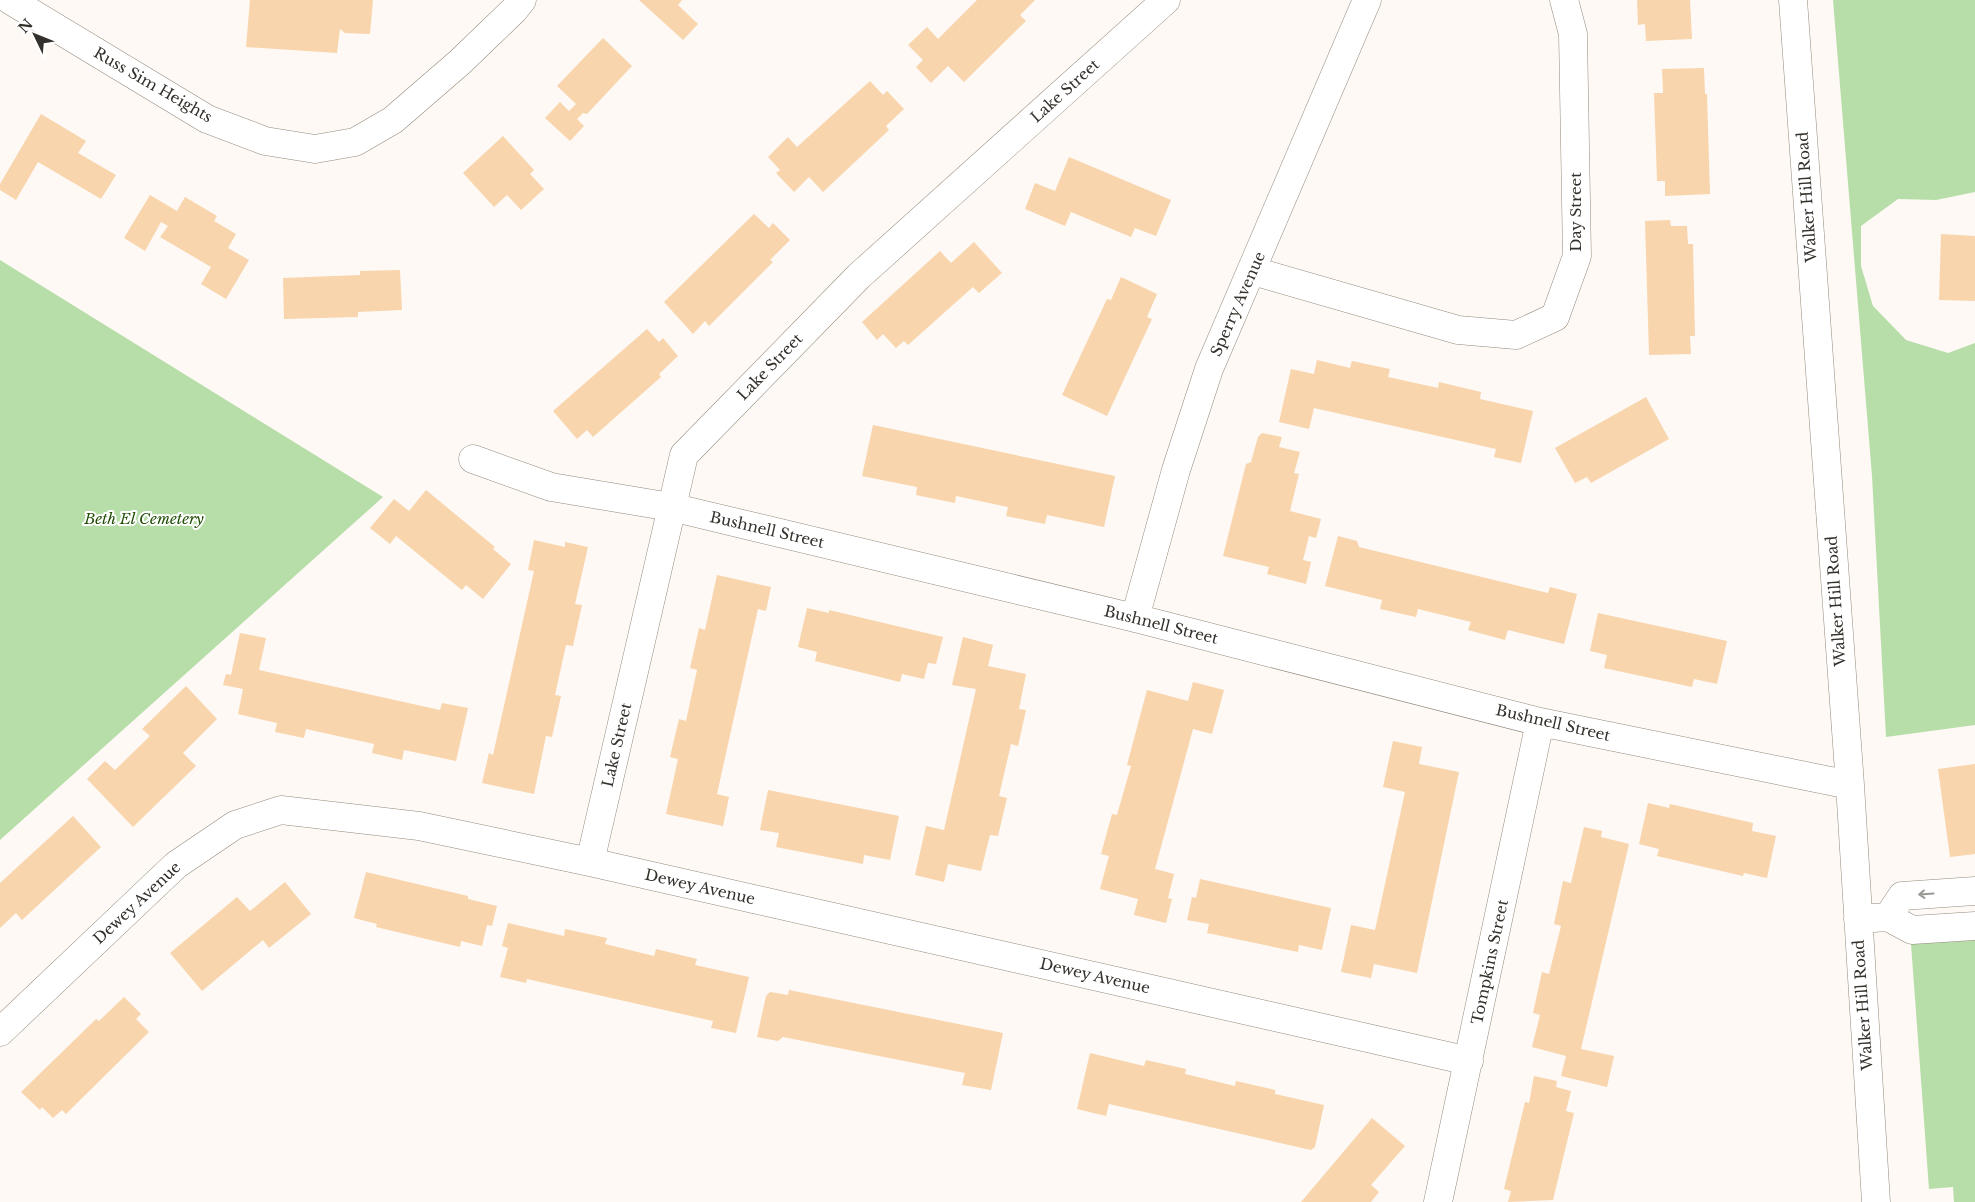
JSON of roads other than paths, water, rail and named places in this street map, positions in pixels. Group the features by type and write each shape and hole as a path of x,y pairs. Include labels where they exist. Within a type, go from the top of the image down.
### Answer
{"street":[{"name":"Russ Sim Heights","path":"10,0 207,119 265,141 315,148 355,142 393,120 460,62 522,0"},
{"name":"Lake Street","path":"590,862 684,455 859,276 1166,0"},
{"name":"Sperry Avenue","path":"1135,618 1176,470 1206,378 1367,0"},
{"name":"Day Street","path":"1253,271 1458,330 1516,335 1555,317 1577,256 1573,34 1564,0"},
{"name":"Walker Hill Road","path":"1793,0 1850,785 1876,1202"},
{"name":"Bushnell Street","path":"473,459 551,487 671,507 1135,618 1540,722 1850,785"},
{"name":"Tompkins Street","path":"1438,1202 1540,722"},
{"name":"Dewey Avenue","path":"0,1032 176,865 235,825 281,810 418,826 590,862 1469,1061"},
{"path":"1888,916 1902,896 1975,891"},
{"path":"1858,919 1888,916 1912,930 1975,926"}],"park label":[{"name":"Beth El Cemetery","path":"144,519"}]}
